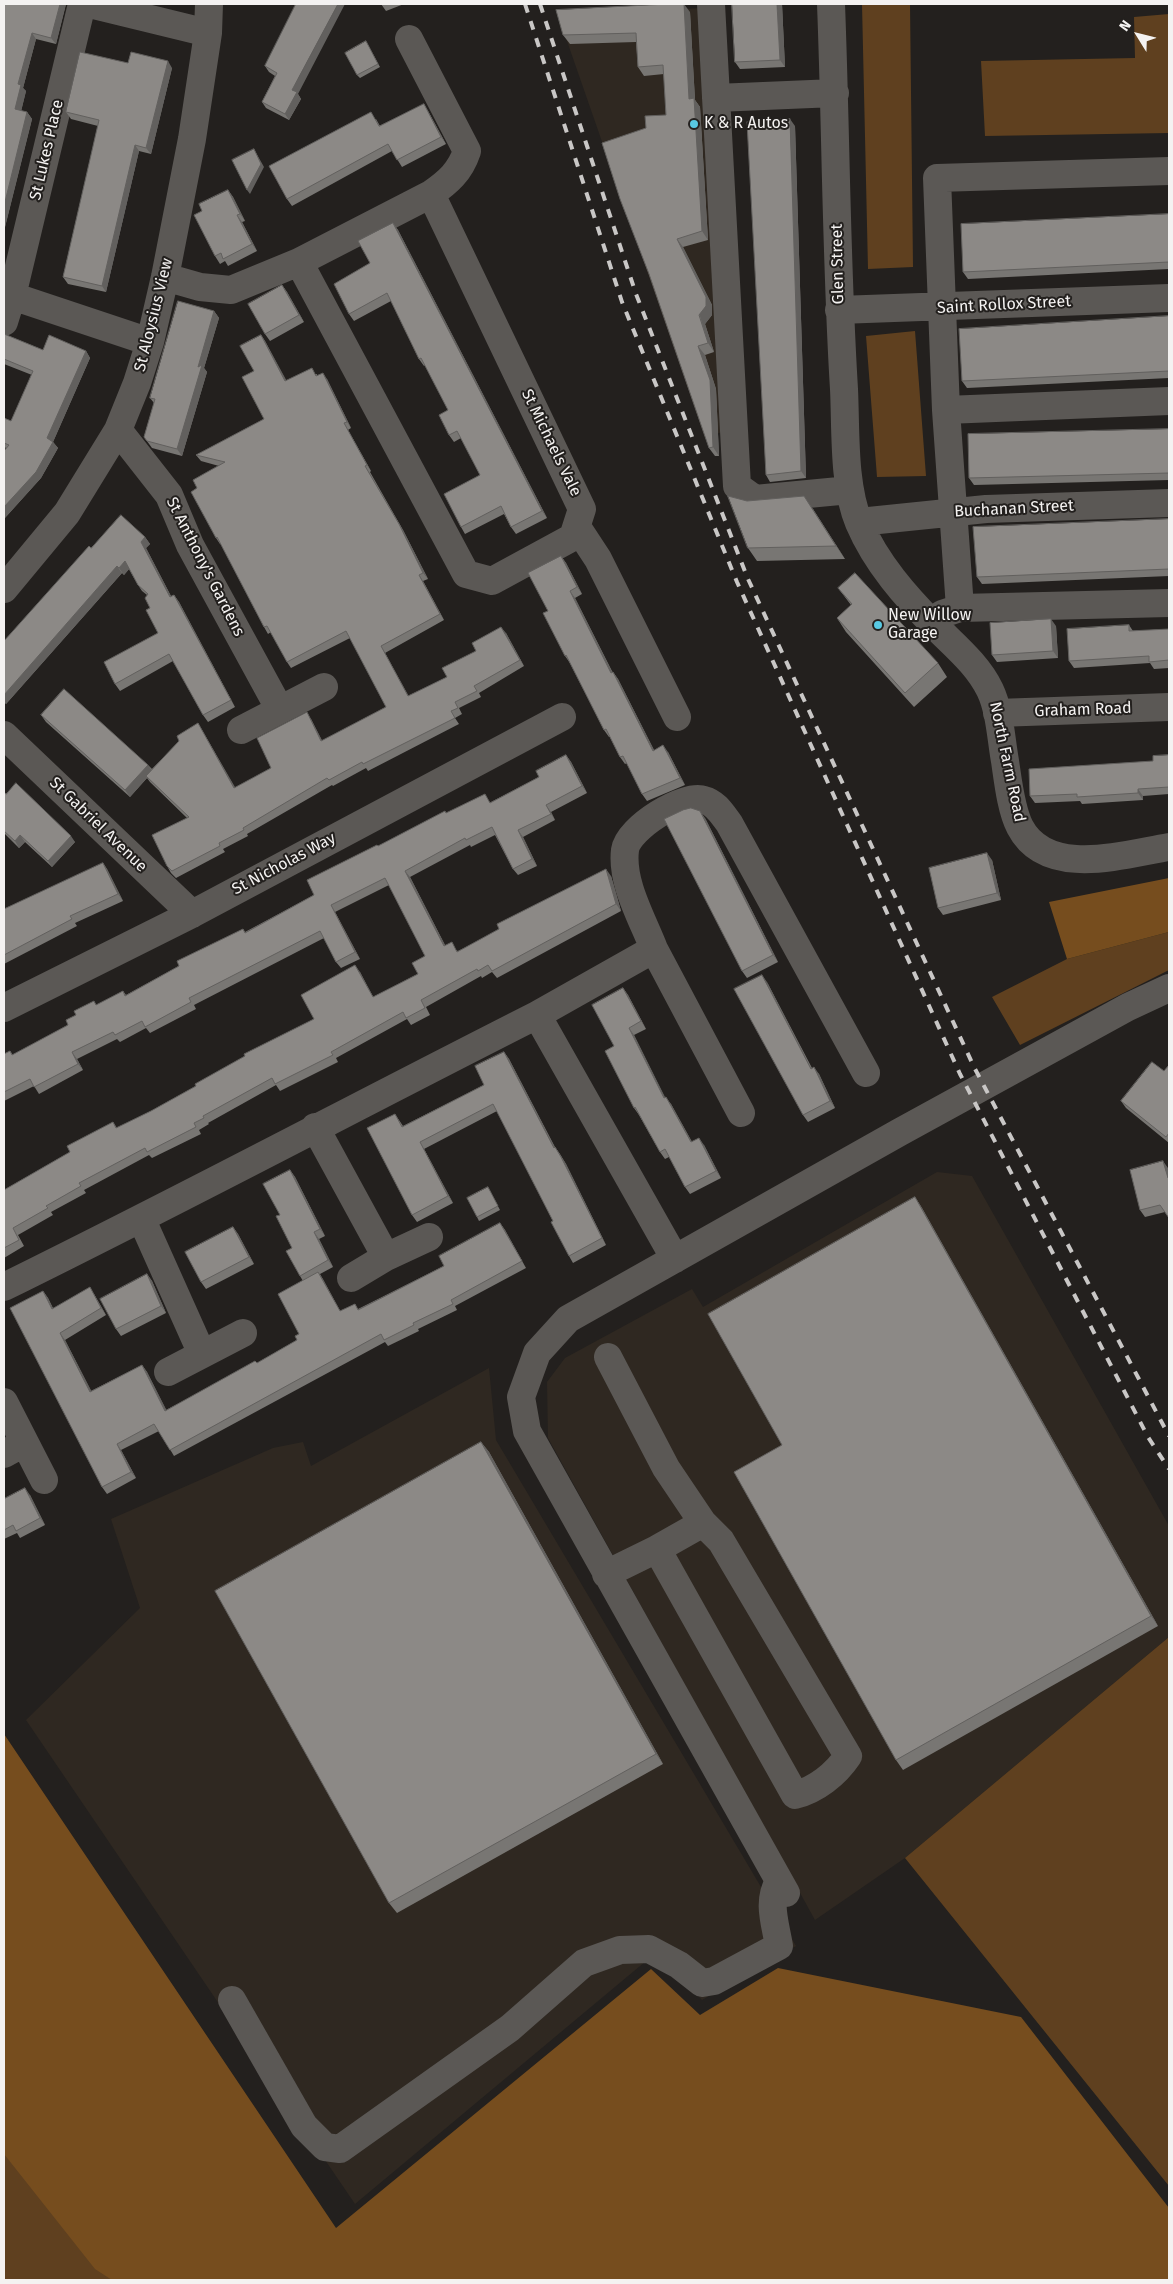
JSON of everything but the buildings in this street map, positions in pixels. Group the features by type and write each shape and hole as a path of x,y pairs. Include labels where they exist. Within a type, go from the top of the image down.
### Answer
{"street":[{"name":"St Lukes Place","path":"82,4 6,312 150,342"},
{"path":"89,4 208,34"},
{"name":"St Aloysius View","path":"4,589 67,513 118,430 137,383 150,342 165,278 192,139 208,34 209,4"},
{"path":"711,4 737,486 755,498 850,490"},
{"name":"Glen Street","path":"831,4 835,93 839,310 850,490 859,522"},
{"path":"165,278 200,287 231,290 299,262 431,194 449,181 462,166 467,151 409,39"},
{"path":"716,98 835,93"},
{"path":"960,608 946,410 937,178 1169,171"},
{"name":"St Michaels Vale","path":"431,194 582,509 578,527"},
{"path":"299,262 466,574 492,581 573,536 578,527 598,559 677,717"},
{"name":"Saint Rollox Street","path":"839,310 942,308 993,304 1169,298"},
{"path":"946,410 1169,401"},
{"name":"St Anthony's Gardens","path":"118,430 169,495 190,545 280,710"},
{"name":"Buchanan Street","path":"859,522 986,510 1169,503"},
{"name":"North Farm Road","path":"859,522 880,562 928,619 980,671 992,694 997,713 1009,789 1020,828 1036,846 1059,857 1088,860 1169,846"},
{"path":"928,619 960,608 1169,603"},
{"path":"241,730 324,687"},
{"name":"Graham Road","path":"997,713 1169,707"},
{"name":"St Nicholas Way","path":"4,1008 192,914 562,716"},
{"name":"St Gabriel Avenue","path":"4,735 192,914"},
{"path":"740,1113 654,948 624,867 625,847 634,832 656,815 692,798 704,799 715,806 729,823 866,1073"},
{"path":"4,1287 142,1220 315,1127 537,1015 654,948"},
{"path":"232,2000 304,2126 325,2147 340,2149 510,2028 584,1962 620,1950 649,1949 679,1964 702,1983 714,1981 779,1946 772,1893 783,1887 527,1431 521,1397 537,1353 568,1319 1128,1007 1169,988"},
{"path":"537,1015 675,1259"},
{"path":"315,1127 386,1258"},
{"path":"142,1220 202,1354"},
{"path":"351,1278 429,1237"},
{"path":"168,1372 243,1332"},
{"path":"608,1357 666,1468 702,1523 721,1541 848,1756 840,1768 807,1792 795,1795 657,1549"},
{"path":"4,1402 14,1448 44,1480"},
{"path":"606,1574 657,1549 702,1523"}],"shaded area":[{"path":"862,4 910,4 913,267 868,269"},
{"path":"700,8 725,431 705,438 559,18"},
{"path":"1169,14 1169,133 985,136 981,61 1135,58 1134,17"},
{"path":"915,331 926,476 877,477 866,336"},
{"path":"1169,878 1169,932 1067,959 1049,902"},
{"path":"1169,932 1169,970 1020,1045 992,997 1067,959"},
{"path":"937,1172 972,1176 1169,1526 1169,1637 905,1858 815,1920 548,1438 547,1382 565,1358 692,1289 703,1307"},
{"path":"489,1368 496,1440 796,1946 702,2000 681,1978 646,1961 355,2204 26,1720 140,1608 111,1519 273,1448 303,1442 311,1466"},
{"path":"1169,1637 1169,2186 905,1858"},
{"path":"4,1734 336,2228 651,1969 700,2015 778,1968 1021,2017 1169,2208 1169,2280 112,2280 95,2269 4,2154"},
{"path":"4,2148 141,2280 4,2280"}],"railway":[{"path":"525,4 622,302 737,582 960,1074 1148,1437 1169,1469"},
{"path":"540,4 636,294 748,579 974,1067 1169,1436"}],"place":[{"name":"K & R Autos","path":"694,124"},
{"name":"New Willow Garage","path":"878,625"}]}
